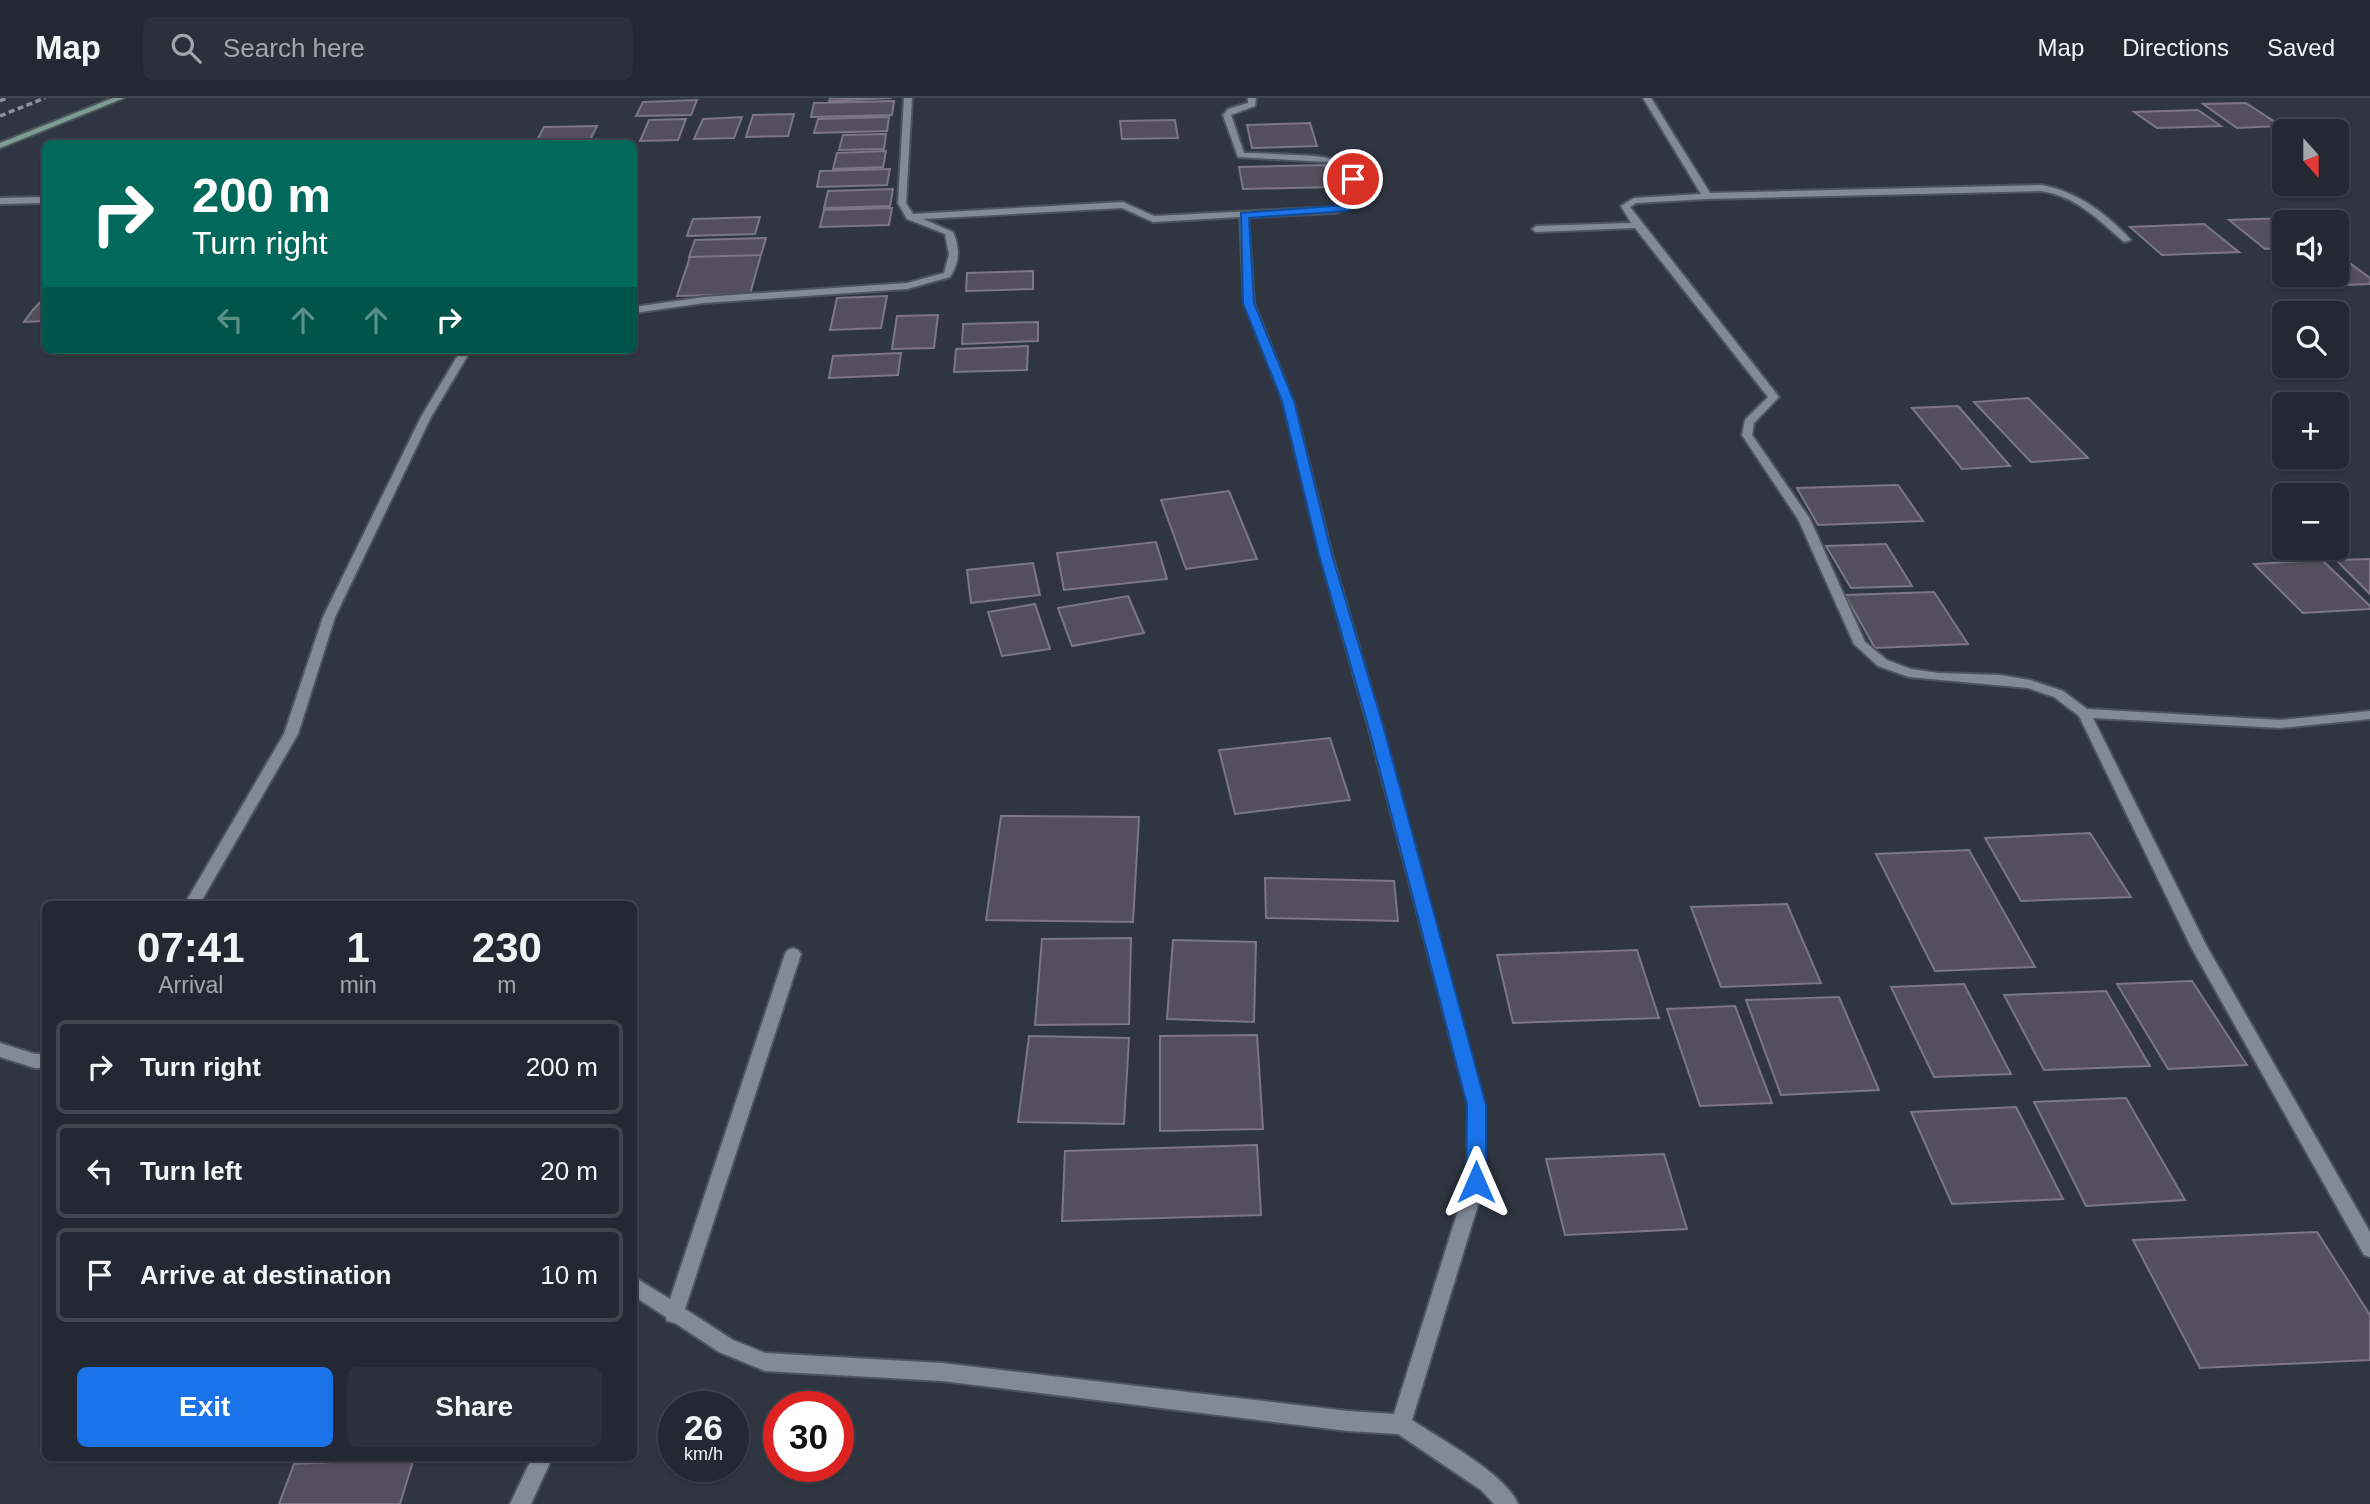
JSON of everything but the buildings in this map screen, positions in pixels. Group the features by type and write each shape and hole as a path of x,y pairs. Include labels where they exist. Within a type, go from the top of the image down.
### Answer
{"street":[{"path":"0,146 120,98"},
{"path":"637,310 704,300 907,286 947,275 953,258 953,241 949,232 910,217 902,203 908,98"},
{"path":"910,217 1108,205 1129,206 1153,219 1348,208 1359,198 1353,179 1337,162 1324,158 1241,155 1227,115 1252,104 1252,98"},
{"path":"1647,98 1707,196"},
{"path":"2127,240 2078,199 2053,189 1707,196 1634,201 1625,206 1637,225 1774,397 1749,422 1747,435 1804,519 1860,644 1868,654 1881,665 1899,671 2004,678 2046,687 2070,698 2084,713 2199,947 2370,1249"},
{"path":"0,201 42,200"},
{"path":"1244,215 1249,303 1288,401 1326,555 1376,729 1476,1105 1476,1182 1401,1424"},
{"path":"1536,229 1637,225"},
{"path":"193,901 290,734 329,617 426,417 464,354"},
{"path":"2084,713 2280,724 2370,716"},
{"path":"674,1315 793,954"},
{"path":"0,1050 42,1061"},
{"path":"637,1288 674,1315 726,1346 765,1362 942,1372 1348,1422 1401,1424 1488,1483 1508,1504"},
{"path":"520,1504 541,1461"}],"railway":[{"path":"0,101 7,98"},
{"path":"0,116 45,98"}],"route":[{"path":"1353,179 1359,198 1348,208 1244,215 1249,303 1288,401 1326,555 1376,729 1476,1105 1476,1182"}]}
